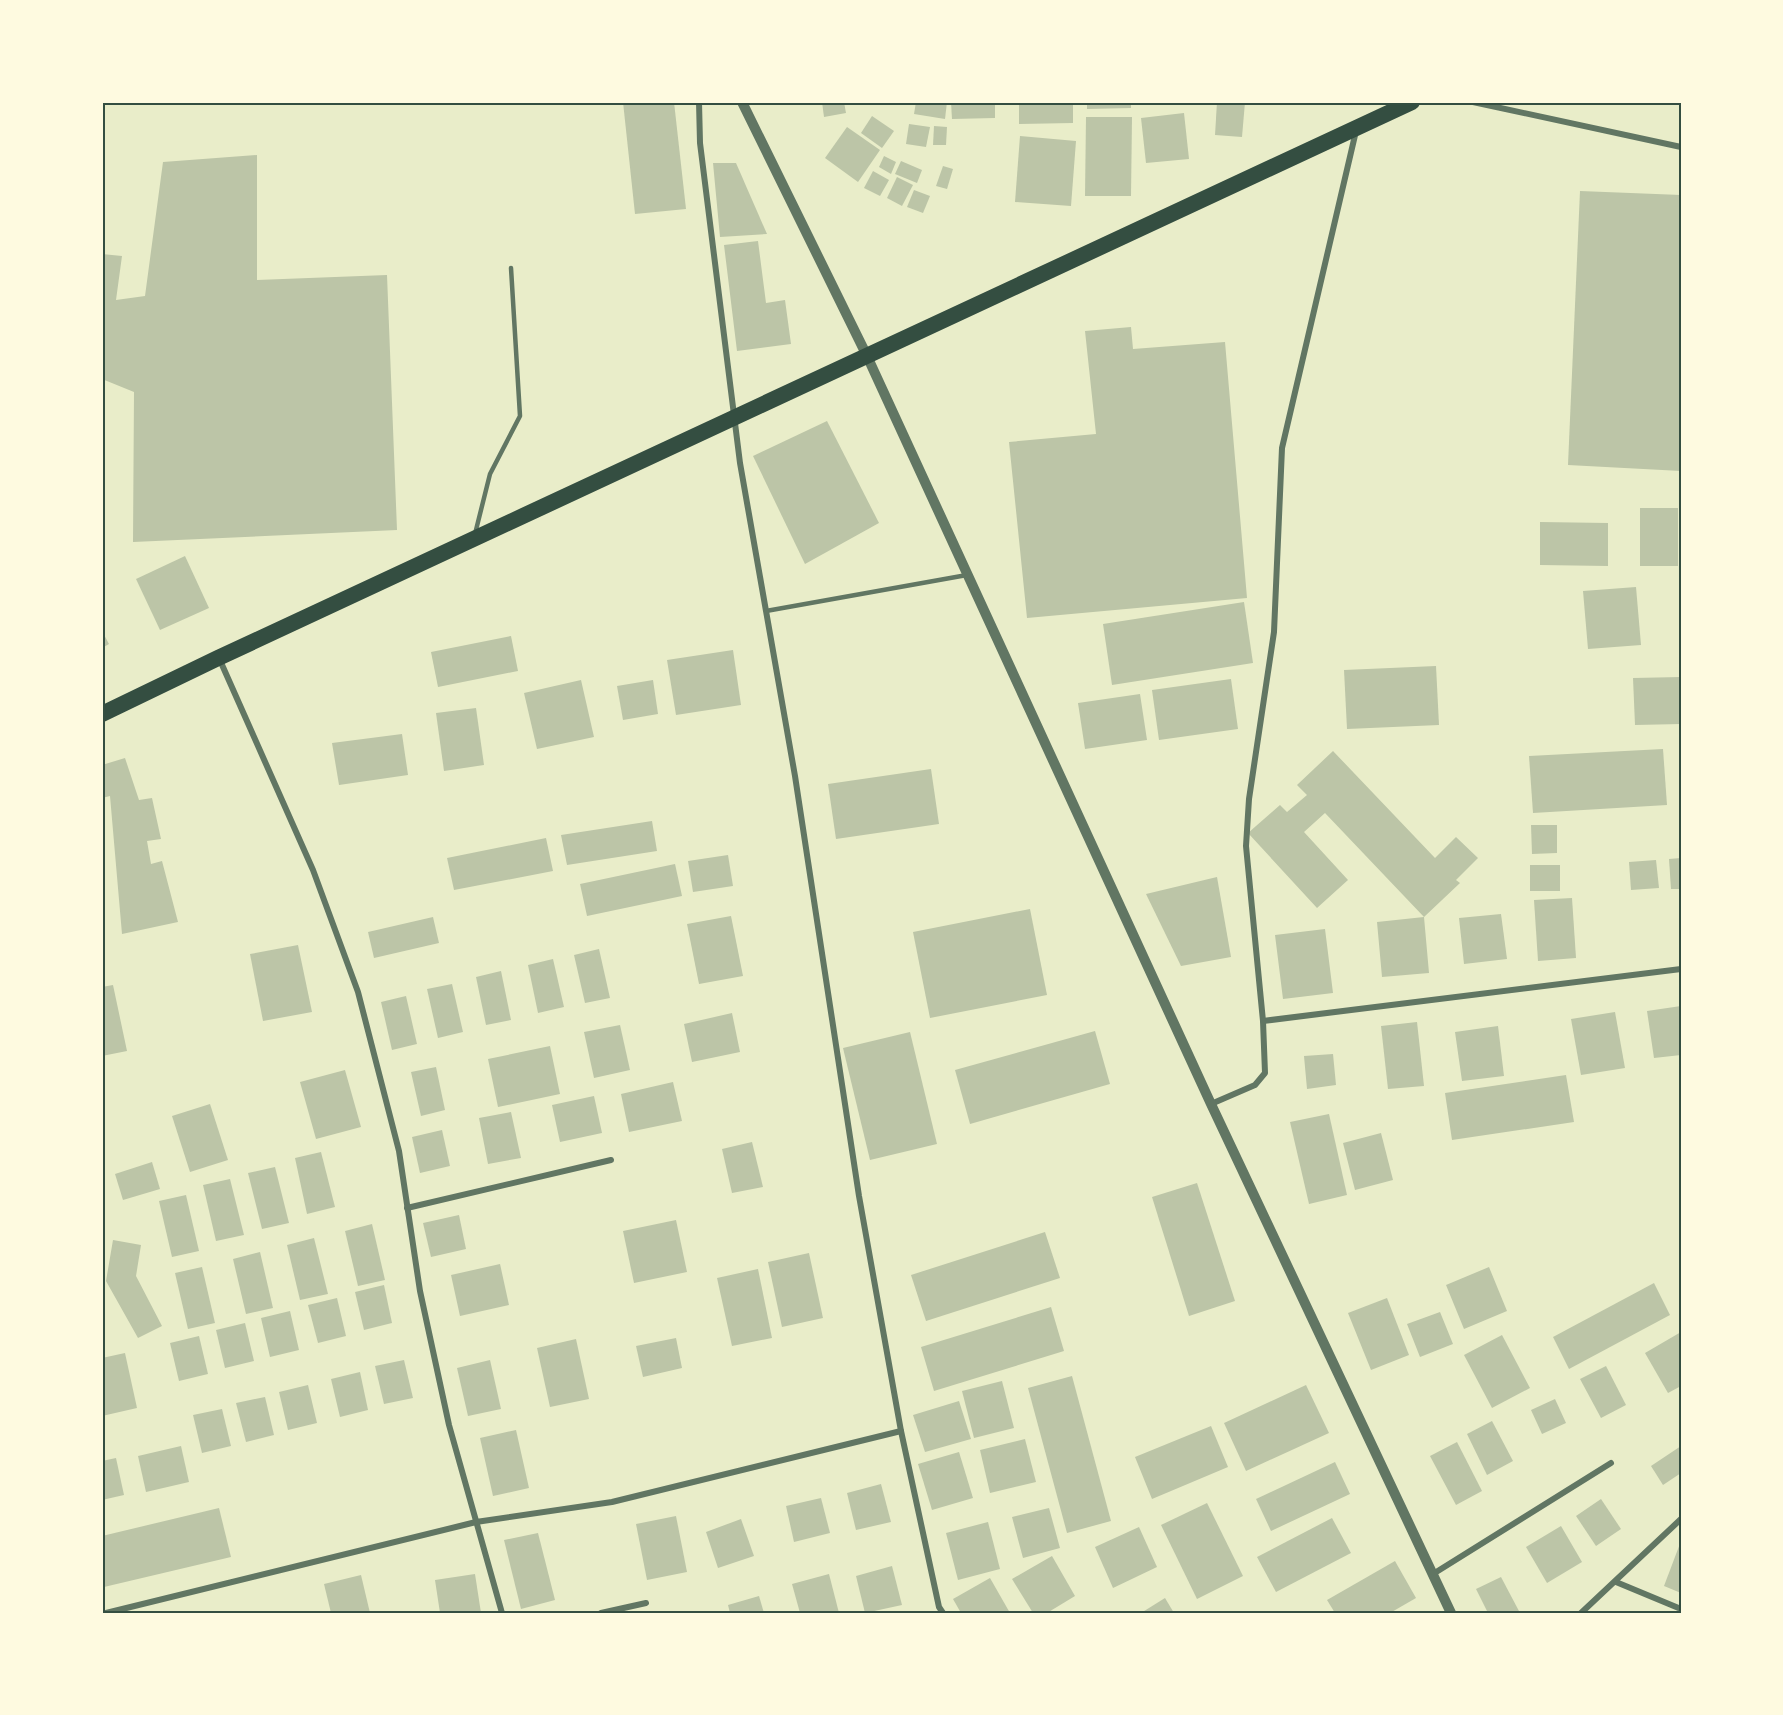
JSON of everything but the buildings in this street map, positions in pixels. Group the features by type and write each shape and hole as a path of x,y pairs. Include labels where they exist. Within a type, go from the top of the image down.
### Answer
{"highway":[{"path":"102,714 1412,102"}],"street":[{"path":"699,102 700,143 740,463 795,776 860,1196 901,1431 939,1607 943,1613"},
{"path":"742,102 867,356 1211,1104 1452,1613"},
{"path":"1473,102 1681,147"},
{"path":"1211,1104 1255,1085 1264,1073 1263,1021 1246,846 1249,799 1274,632 1282,448 1357,128"},
{"path":"218,658 312,870 358,992 399,1151 420,1291 449,1425 502,1613"},
{"path":"1263,1021 1681,969"},
{"path":"407,1208 612,1160"},
{"path":"106,1613 476,1522 612,1502 901,1431"},
{"path":"1433,1574 1611,1463"},
{"path":"1581,1613 1681,1519"},
{"path":"1616,1582 1681,1609"},
{"path":"601,1613 646,1603"}],"lane":[{"path":"474,539 490,474 520,416 512,268"},
{"path":"766,611 967,575"}]}
